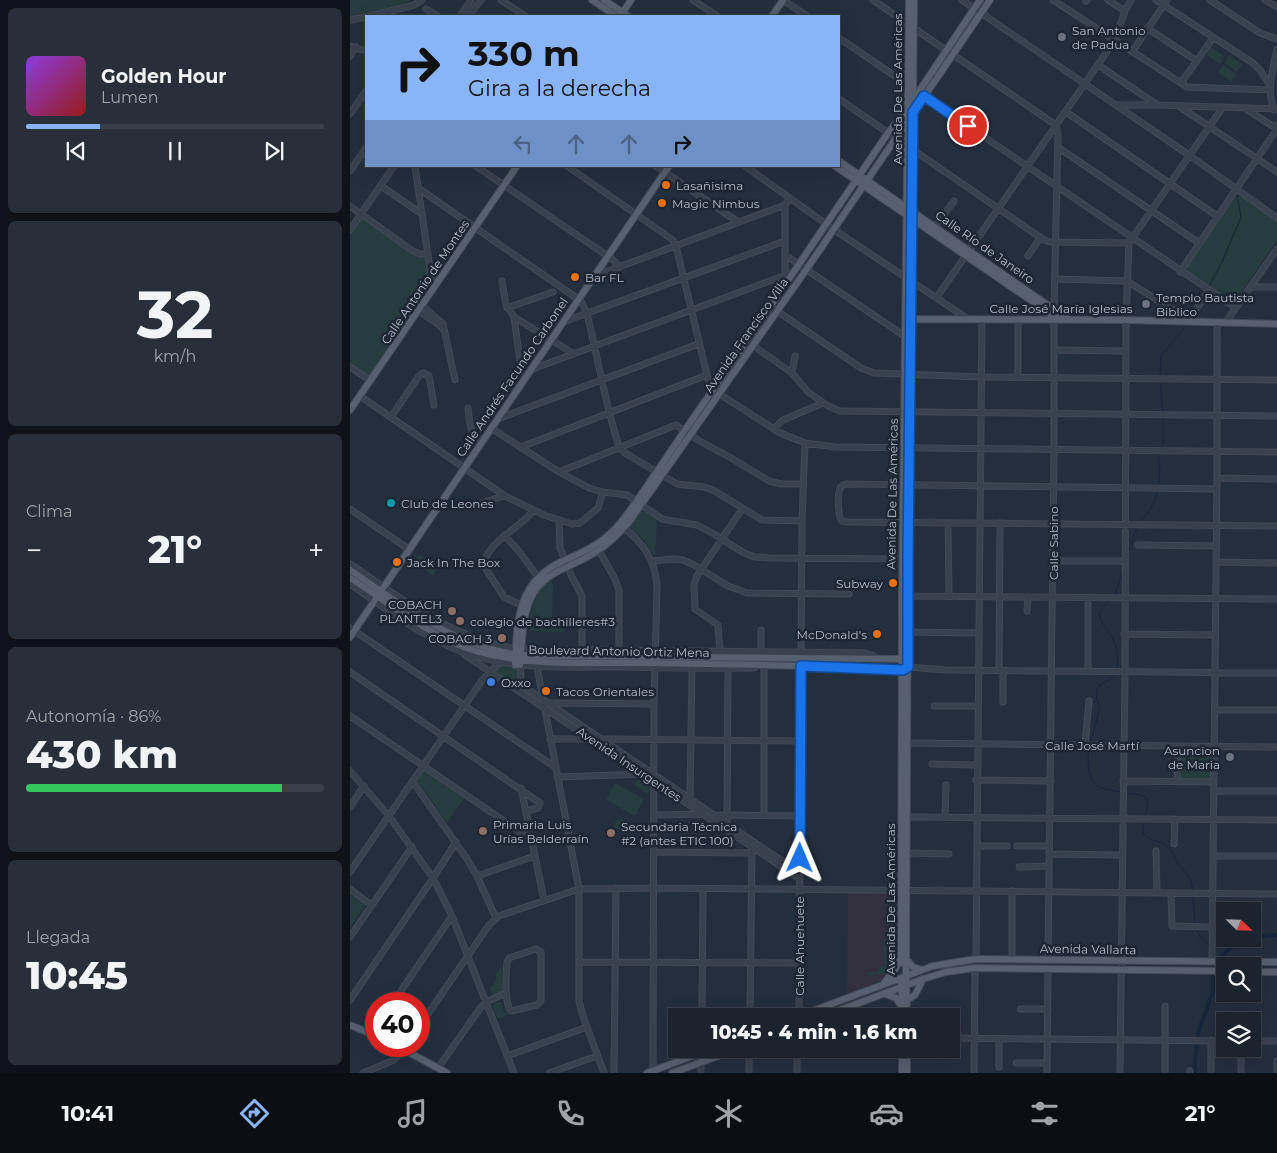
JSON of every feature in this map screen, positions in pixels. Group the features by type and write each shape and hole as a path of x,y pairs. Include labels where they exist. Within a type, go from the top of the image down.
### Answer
{"main road":[{"path":"592,0 614,15"},
{"path":"604,0 624,15 631,0"},
{"path":"773,15 783,0"},
{"name":"Avenida De Las Américas","path":"909,0 913,100"},
{"name":"Avenida De Las Américas","path":"904,987 905,559 911,26 914,0"},
{"name":"Avenida Francisco Villa","path":"514,655 521,605 529,588 538,577 552,567 566,563 597,548 622,526 774,308 794,272 888,133 924,96 980,0"},
{"name":"Avenida Francisco Villa","path":"911,109 913,100 926,80 990,0"},
{"path":"913,77 917,80 926,80"},
{"name":"Avenida De Las Américas","path":"910,148 908,118 911,109"},
{"name":"Avenida Francisco Villa","path":"774,308 806,270 908,118"},
{"name":"Calle Río de Janeiro","path":"840,162 858,178 1055,316 1068,319"},
{"name":"Calle Antonio de Montes","path":"350,410 516,167"},
{"name":"Calle Andrés Facundo Carbonel","path":"350,637 352,629 380,594 493,424 668,167"},
{"name":"Calle Río de Janeiro","path":"837,167 858,178"},
{"name":"Calle José María Iglesias","path":"908,319 1018,319 1055,316 1068,319 1277,324"},
{"name":"Avenida De Las Américas","path":"908,319 906,337 908,375"},
{"name":"Avenida Francisco Villa","path":"514,655 526,614 538,585 566,563"},
{"name":"Boulevard Antonio Ortiz Mena","path":"350,570 380,594"},
{"name":"Boulevard Antonio Ortiz Mena","path":"350,578 447,632 474,643 514,655 762,665 906,668"},
{"name":"Boulevard Antonio Ortiz Mena","path":"656,660 720,654 906,659"},
{"path":"889,658 890,669"},
{"name":"Avenida De Las Américas","path":"903,890 906,854 908,743 906,668"},
{"path":"879,986 894,971 903,958 914,967 922,970"},
{"name":"Avenida Vallarta","path":"820,1008 940,964 976,959 1277,962"},
{"name":"Avenida Vallarta","path":"847,1008 923,979 946,972 975,968 1216,971"},
{"path":"1261,972 1277,972"},
{"path":"907,1000 916,995 923,979"},
{"path":"904,987 907,1008"},
{"path":"903,1008 904,987"},
{"path":"886,994 896,998 901,1008"},
{"path":"350,1025 365,1031"},
{"path":"419,1057 447,1073"},
{"path":"650,1072 682,1058"},
{"path":"672,1073 712,1058"},
{"path":"902,1058 902,1073"},
{"path":"907,1058 907,1073"}],"street":[{"path":"374,15 414,5 422,0"},
{"path":"461,15 471,0"},
{"path":"470,15 481,0"},
{"path":"501,0 524,15"},
{"path":"693,0 716,15"},
{"path":"783,0 806,15"},
{"path":"873,0 1056,126"},
{"path":"962,0 1189,155 1277,218"},
{"path":"1053,0 1132,52 1190,87 1270,88"},
{"path":"1108,0 1125,11"},
{"path":"936,298 1115,40 1131,0"},
{"path":"1116,105 1157,104 1276,110 1270,88 1260,70 1253,63 1213,38 1165,2 1156,0"},
{"path":"1210,0 1260,33 1277,39"},
{"path":"1265,0 1277,7"},
{"path":"1132,52 1165,2"},
{"path":"426,9 436,15"},
{"path":"350,20 365,17"},
{"path":"1148,28 1197,61"},
{"path":"1181,83 1213,38"},
{"path":"840,39 911,87"},
{"path":"350,46 365,51"},
{"path":"350,56 356,47"},
{"path":"1270,88 1277,49"},
{"path":"1098,65 1157,104"},
{"path":"350,114 365,92"},
{"path":"924,96 1057,186 1131,241 1236,308"},
{"path":"840,100 1046,241 1131,241"},
{"path":"1180,106 1277,172"},
{"path":"1120,1073 1125,672 1126,320 1131,241 1223,107"},
{"path":"1180,272 1277,128 1246,109"},
{"path":"1262,120 1266,109"},
{"path":"1066,112 1217,216"},
{"name":"Calle Sabino","path":"1048,960 1055,241 1059,148 1056,126"},
{"path":"1059,148 1199,243"},
{"path":"351,168 365,149"},
{"path":"350,230 393,167"},
{"path":"415,167 433,291"},
{"path":"477,167 608,256 620,267"},
{"path":"568,167 671,238 676,246 698,344 707,375 716,391 773,429 804,443 835,447 980,450 1277,452"},
{"path":"657,167 738,222"},
{"path":"746,167 833,229 968,319"},
{"path":"381,186 422,214"},
{"path":"418,188 579,299 587,313 609,412 619,447 629,456 681,486 704,487 713,490 758,518 767,521 802,521"},
{"path":"594,276 785,205 790,198"},
{"path":"933,229 954,201"},
{"path":"785,205 785,276"},
{"path":"350,206 418,254 427,254"},
{"path":"1028,256 1040,238"},
{"path":"563,322 785,241"},
{"path":"1226,322 1276,251"},
{"path":"785,255 906,337"},
{"path":"530,370 794,272"},
{"path":"1055,280 1127,281 1191,321 1209,290"},
{"path":"502,281 507,308 514,317 574,354"},
{"path":"1251,287 1277,287"},
{"path":"507,308 553,292"},
{"path":"774,308 861,368 874,374 1277,380"},
{"path":"420,309 442,322 455,380"},
{"path":"514,317 521,368"},
{"path":"976,959 976,780 982,319"},
{"path":"1018,319 1018,377"},
{"path":"1214,961 1212,927 1218,416 1217,322"},
{"path":"750,343 792,373 802,386 823,403 840,411 1277,416"},
{"path":"493,424 698,344"},
{"path":"1054,350 1126,351"},
{"path":"792,373 794,356"},
{"path":"350,367 371,381"},
{"path":"391,417 423,372 428,376 434,405"},
{"path":"523,446 707,375"},
{"path":"360,396 505,496 533,511 575,524 584,521 598,508 603,492"},
{"path":"773,429 783,420 823,403"},
{"path":"468,408 471,431 482,441"},
{"path":"493,424 523,446 589,488 603,492 624,494 662,518 697,525 738,550 755,557 905,559"},
{"path":"562,472 619,447 674,426 679,426 769,481 781,484 803,484"},
{"path":"742,509 701,569 694,584 694,606 698,612 718,625 720,654 761,652 801,655 804,443"},
{"path":"1217,478 1277,479"},
{"path":"1217,489 846,484 839,491 839,517 842,521 1277,526"},
{"path":"480,503 505,496"},
{"path":"350,509 410,550"},
{"path":"521,605 504,597 484,564 484,560 504,535 520,526 533,511"},
{"path":"559,520 559,544 582,596 582,650"},
{"path":"948,523 948,596"},
{"path":"1000,523 1003,702"},
{"path":"622,526 641,543 652,561 657,586 654,704 654,962 650,1072"},
{"path":"504,535 538,577"},
{"path":"1138,545 1216,546"},
{"path":"597,548 614,577 619,590 619,650"},
{"path":"652,561 677,559 689,563 728,586 747,593 849,594"},
{"path":"1052,561 1124,561"},
{"path":"1216,562 1277,563"},
{"path":"350,564 426,635 458,651 514,655 582,650 619,650 692,668 754,668 762,665 764,815"},
{"path":"350,584 380,594"},
{"path":"905,596 1277,599"},
{"path":"1027,610 1028,597"},
{"path":"1088,598 1088,671"},
{"path":"352,629 555,767"},
{"path":"761,630 761,652"},
{"path":"905,632 978,633"},
{"path":"1124,634 1215,635"},
{"name":"Avenida Insurgentes","path":"458,651 602,739 655,782 800,879"},
{"path":"514,655 537,666 656,660"},
{"path":"350,872 490,671 514,655"},
{"name":"Avenida Insurgentes","path":"514,655 522,684 543,700 546,705 591,739 645,772 655,775 727,824 752,847 800,873"},
{"path":"537,666 543,700"},
{"name":"Calle Ahuehuete","path":"799,1008 801,666"},
{"path":"690,799 692,668"},
{"path":"727,824 728,668"},
{"path":"906,668 1051,672 1277,673"},
{"path":"350,672 521,788 540,803 538,808 526,810"},
{"path":"1085,745 1089,701"},
{"path":"604,1073 586,1027 579,1001 579,889 555,767 546,705 654,704"},
{"path":"934,706 978,706"},
{"path":"1215,710 1277,710"},
{"path":"350,716 532,840"},
{"path":"550,739 800,741"},
{"name":"Calle José Martí","path":"908,743 1277,747"},
{"path":"1177,782 1178,746"},
{"path":"932,764 977,765"},
{"path":"350,771 389,816 433,878 452,916 514,1073"},
{"path":"557,777 645,772"},
{"path":"976,780 1051,781"},
{"path":"1123,781 1214,782"},
{"path":"413,782 456,842 477,876 496,918"},
{"path":"945,817 946,785"},
{"path":"350,807 364,786"},
{"path":"521,788 544,900"},
{"path":"1214,791 1277,791"},
{"path":"654,815 704,814"},
{"path":"713,815 800,816"},
{"path":"907,817 1277,820"},
{"path":"1174,844 1175,819"},
{"path":"350,1000 456,842"},
{"path":"977,846 1007,846"},
{"path":"1017,846 1049,846"},
{"path":"350,937 412,847"},
{"path":"654,852 752,847 750,1008"},
{"path":"1156,851 1157,893"},
{"path":"906,854 949,854"},
{"path":"1049,854 1122,855"},
{"path":"477,876 535,856"},
{"path":"1214,856 1277,856"},
{"path":"1019,867 1049,866"},
{"path":"614,1073 616,888"},
{"path":"702,1008 703,888"},
{"path":"430,1011 496,918 579,889 703,888 1277,894"},
{"path":"350,889 371,905"},
{"path":"1012,891 1012,959"},
{"path":"1171,893 1171,922 1174,927 1212,927"},
{"path":"400,992 452,916"},
{"path":"536,949 540,950 540,1002 537,1005 512,1012 508,1009 507,995 506,963 508,959 536,949"},
{"path":"579,962 799,963"},
{"path":"974,1073 975,968"},
{"path":"1047,1073 1048,969"},
{"path":"438,1068 481,1007 486,1003 507,995"},
{"path":"1165,1073 1166,1006"},
{"path":"1020,1009 1048,1008"},
{"path":"508,1056 586,1027"},
{"path":"960,1038 1216,1040"},
{"path":"999,1038 999,1067"},
{"path":"1209,1040 1211,1073"},
{"path":"1261,1041 1277,1041"},
{"path":"549,1073 597,1056"},
{"path":"364,1073 394,1060 396,1057"},
{"path":"1240,1073 1241,1057"},
{"path":"749,1058 749,1073"},
{"path":"797,1058 797,1073"},
{"path":"1277,1061 1277,1073"},
{"path":"701,1062 701,1073"},
{"path":"1016,1063 1047,1063"}],"shaded area":[{"path":"848,892 898,893 896,960 886,977 879,982 847,994"}],"green space":[{"path":"350,0 413,0 372,13 350,17"},
{"path":"1211,47 1225,56 1220,64 1207,55"},
{"path":"1229,55 1242,64 1237,72 1224,63"},
{"path":"1223,65 1236,74 1232,82 1218,73"},
{"path":"1243,196 1277,220 1277,240 1234,303 1184,269 1234,197"},
{"path":"361,213 422,255 427,255 432,289 370,380 350,366 350,228"},
{"path":"642,512 646,512 657,520 655,557 643,539 631,529 632,524"},
{"path":"419,554 438,566 434,574 432,575 415,564 414,562"},
{"path":"551,579 553,587 552,617 564,629 563,632 529,631 534,602 540,590"},
{"path":"500,662 520,665 521,680 543,700 544,707 491,671"},
{"path":"1213,747 1212,781 1179,780 1180,748"},
{"path":"425,768 465,797 447,823 417,780"},
{"path":"638,779 650,787 648,794 634,785"},
{"path":"615,783 644,799 635,816 606,800"},
{"path":"619,817 633,826 627,835 613,826"},
{"path":"350,894 365,906 350,927"},
{"path":"896,916 896,946 887,932"},
{"path":"883,938 894,952 893,962 886,974 866,976 868,972 877,972 878,967 884,967"},
{"path":"502,968 502,992 493,996 490,987 496,982 496,974"},
{"path":"500,1002 503,1011 507,1015 498,1019 493,1004"}],"waterway":[{"path":"1256,154 1260,149"},
{"path":"1237,184 1254,158"},
{"path":"1209,286 1222,262 1241,217 1237,194"},
{"path":"1160,375 1161,356 1184,328"},
{"path":"1160,382 1163,412"},
{"path":"1161,448 1163,444 1163,418"},
{"path":"1158,454 1160,469 1159,485"},
{"path":"1139,523 1150,510 1158,492"},
{"path":"1128,554 1137,527"},
{"path":"1115,595 1122,573"},
{"path":"1109,600 1099,613 1115,646 1118,660 1117,669"},
{"path":"1091,741 1099,710 1097,691 1100,685 1116,674"},
{"path":"1089,748 1088,764 1092,780 1099,787 1120,792"},
{"path":"1127,793 1146,797 1148,803 1145,815"},
{"path":"1144,822 1143,832 1145,837 1164,844 1171,850 1177,862 1190,878 1193,890"},
{"path":"1193,896 1195,924"},
{"path":"1197,931 1201,938 1209,945"},
{"path":"1261,936 1275,935"},
{"path":"1194,1073 1198,1033 1213,992 1213,977 1223,954 1231,948"},
{"path":"1215,949 1223,954"}],"place":[{"name":"San Antonio de Padua","path":"1062,37"},
{"name":"Lasañisima","path":"666,185"},
{"name":"Magic Nimbus","path":"662,203"},
{"name":"Bar FL","path":"575,277"},
{"name":"Templo Bautista Biblico","path":"1146,304"},
{"name":"Club de Leones","path":"391,503"},
{"name":"Jack In The Box","path":"397,562"},
{"name":"Subway","path":"893,583"},
{"name":"COBACH PLANTEL3","path":"452,611"},
{"name":"colegio de bachilleres#3","path":"460,621"},
{"name":"McDonald's","path":"877,634"},
{"name":"COBACH 3","path":"502,638"},
{"name":"Oxxo","path":"491,682"},
{"name":"Tacos Orientales","path":"546,691"},
{"name":"Asuncion de Maria","path":"1230,757"},
{"name":"Primaria Luis Urías Belderraín","path":"483,831"},
{"name":"Secundaria Técnica #2 (antes ETIC 100)","path":"611,833"}],"route":[{"path":"800,858 801,666 903,670 908,667 913,112 924,96 968,126"}]}
